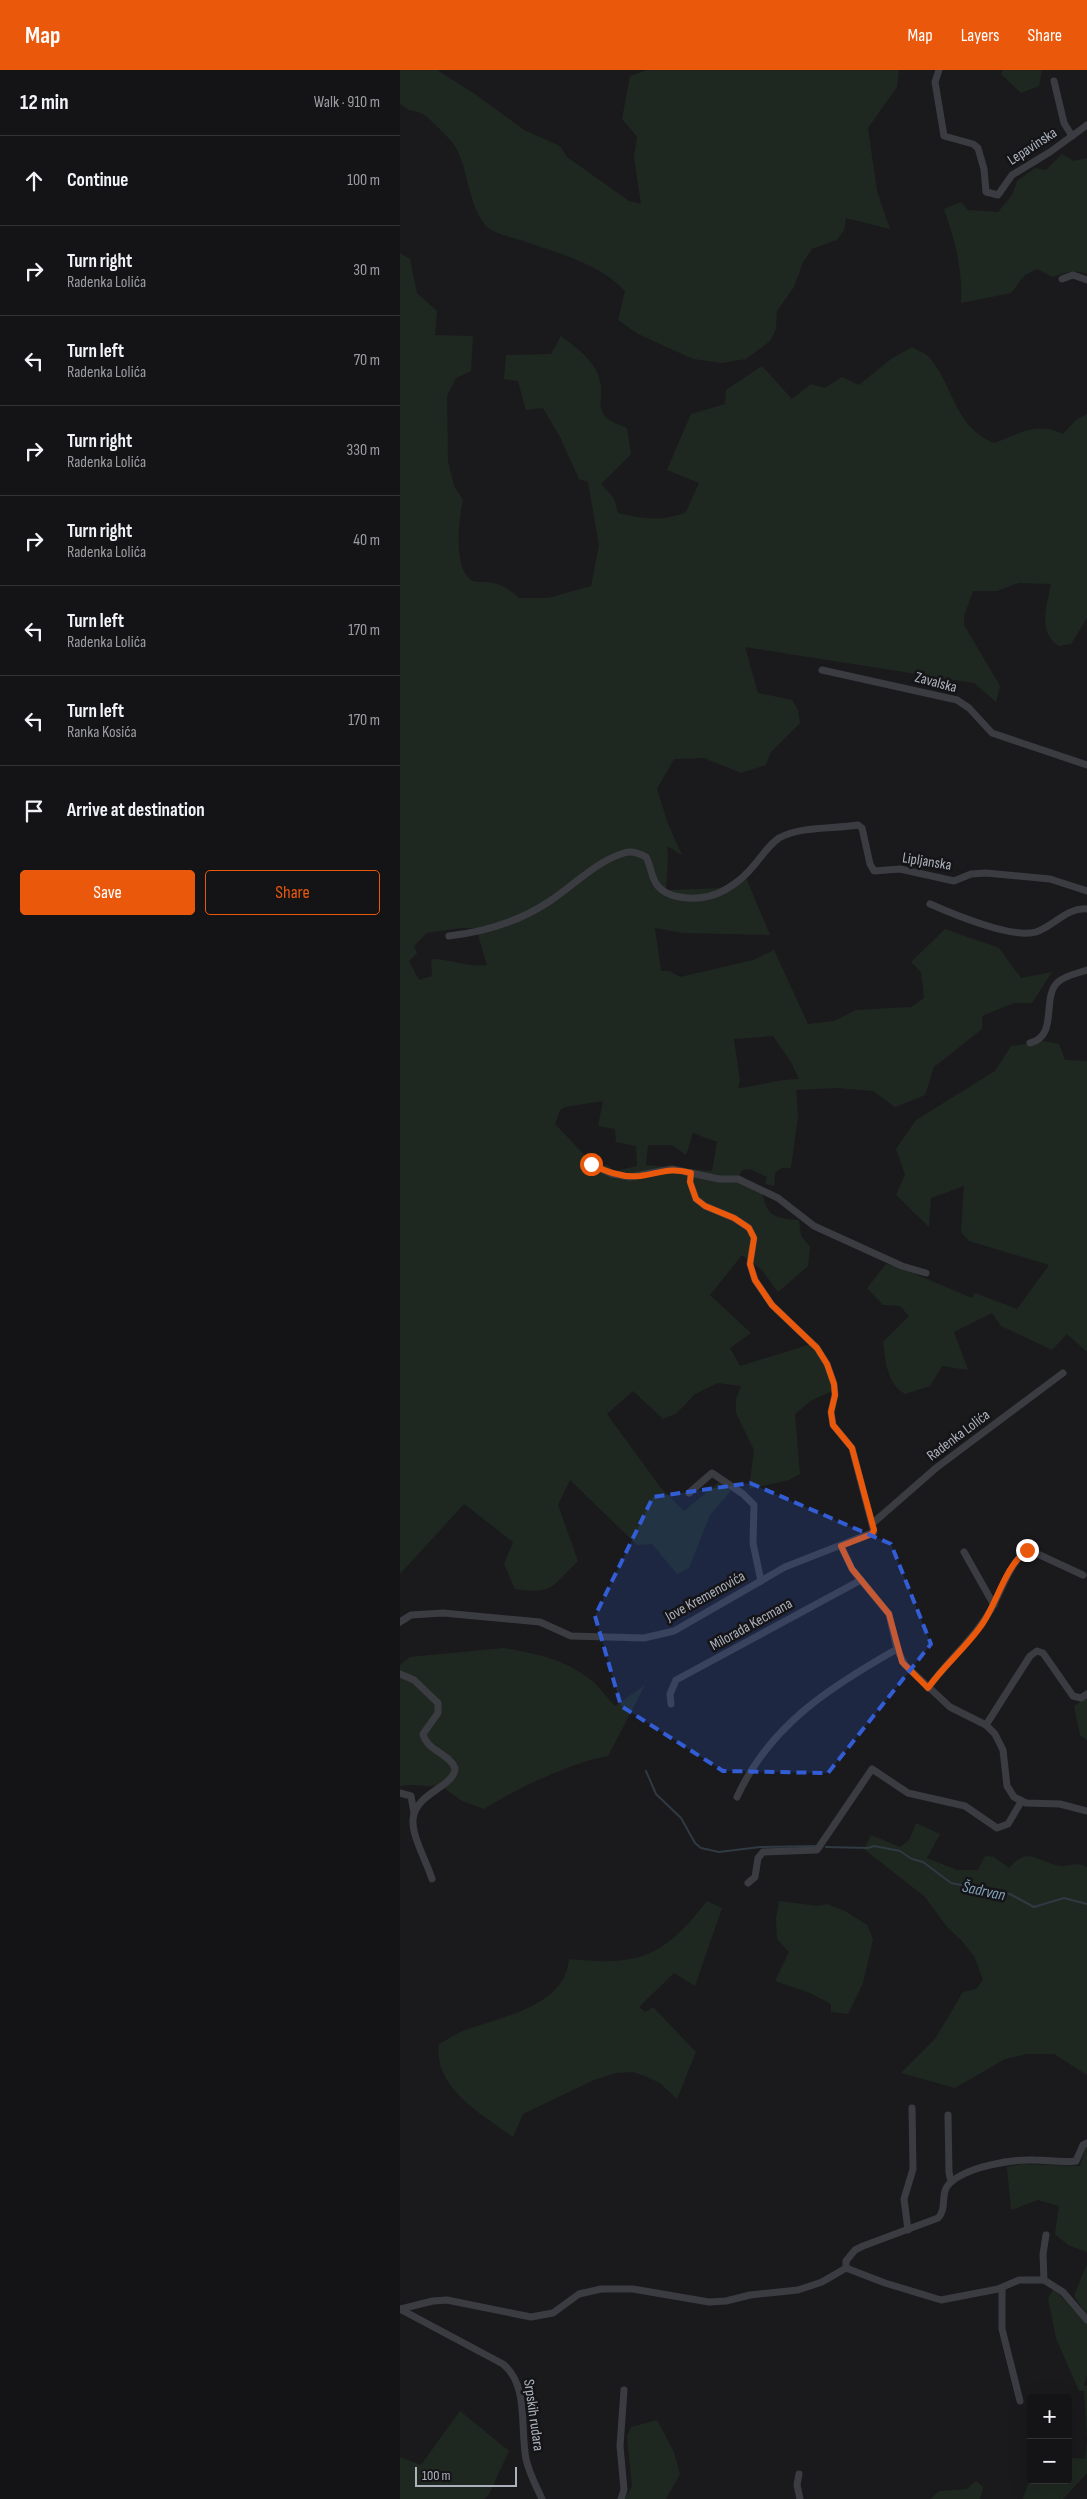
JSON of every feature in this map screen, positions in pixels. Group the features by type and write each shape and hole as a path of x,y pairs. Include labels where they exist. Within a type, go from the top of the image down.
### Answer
{"street":[{"name":"Lepavinska","path":"939,70 935,82 941,131 948,138 965,141 978,148 984,169 986,192 998,194 1012,175 1033,163 1087,125"},
{"name":"Lepavinska","path":"1054,81 1064,124 1072,136"},
{"path":"1062,279 1073,275 1087,280"},
{"name":"Zavalska","path":"822,670 957,700 969,708 992,733 1087,765"},
{"name":"Lipljanska","path":"449,936 485,930 533,910 549,902 597,867 626,852 635,852 646,857 656,884 661,890 676,897 708,896 727,890 750,870 770,846 791,833 858,825 862,828 870,864 874,871 900,869 954,881 971,874 986,873 1041,878 1087,891"},
{"path":"930,904 1019,934 1037,932 1076,909 1087,909"},
{"path":"1030,1042 1038,1040 1044,1032 1048,1020 1051,993 1056,983 1087,970"},
{"path":"591,1164 612,1174 630,1177 665,1169 719,1179 738,1179 778,1198 814,1226 902,1266 926,1273"},
{"path":"691,1173 690,1182 696,1199 705,1206 734,1218 749,1228 754,1238 750,1264 755,1280 772,1305 817,1348 827,1364 834,1384 835,1395 831,1412 833,1425 852,1448 873,1523"},
{"name":"Radenka Lolića","path":"841,1546 872,1534 874,1530 873,1523 936,1468 1063,1373"},
{"path":"689,1493 712,1473 752,1502 756,1510 753,1543 761,1581"},
{"path":"841,1546 849,1563 889,1614 897,1650 905,1665 950,1707 986,1725 995,1734 1003,1750 1005,1779 1009,1790 1021,1802 1060,1804 1087,1811"},
{"name":"Jove Kremenovića","path":"400,1622 411,1615 443,1613 540,1622 571,1636 644,1638 674,1631 792,1564 841,1546"},
{"path":"928,1688 978,1630 994,1605 1012,1568 1027,1550 1083,1575"},
{"path":"964,1552 994,1605"},
{"name":"Milorada Kecmana","path":"671,1704 670,1694 676,1680 861,1580"},
{"path":"737,1797 750,1770 788,1726 845,1679 897,1650"},
{"path":"986,1725 1030,1656 1037,1651 1043,1653 1073,1696 1080,1698 1087,1694"},
{"path":"400,1674 414,1680 436,1700 438,1713 424,1731 424,1739 451,1762 455,1771 451,1779 424,1798 414,1816"},
{"path":"748,1883 755,1877 758,1858 762,1852 799,1850 814,1852 817,1850 872,1769 908,1793 965,1806 997,1828 1008,1824 1021,1802"},
{"path":"400,1793 412,1796 416,1836 432,1879"},
{"path":"908,2230 904,2199 913,2169 912,2108"},
{"path":"948,2115 949,2172 951,2182"},
{"path":"846,2268 846,2261 855,2250 940,2216 944,2193 951,2182 976,2170 1017,2160 1076,2161 1085,2144"},
{"path":"1044,2280 1043,2254 1046,2234"},
{"path":"846,2268 885,2284 941,2300 1002,2288 1019,2280 1044,2280 1063,2292 1087,2320"},
{"path":"400,2309 433,2301 447,2300 531,2316 553,2313 580,2294 601,2289 633,2289 709,2302 726,2301 750,2295 798,2290 822,2282 846,2268"},
{"path":"1002,2288 1002,2329 1020,2401"},
{"name":"Srpskih rudara","path":"400,2309 504,2364 512,2371 518,2385 526,2458 542,2499"},
{"path":"621,2499 624,2490 620,2446 624,2390"},
{"path":"799,2474 797,2485 800,2499"}],"highlighted area":[{"path":"750,1483 891,1544 931,1644 828,1773 723,1771 621,1706 595,1616 653,1497"}],"shaded area":[{"path":"400,70 437,70 475,94 524,130 560,146 567,157 629,201 641,204 634,158 637,137 622,119 630,76 647,70 899,70 897,87 868,128 877,191 890,229 846,218 844,230 837,240 812,249 803,262 794,287 777,311 776,329 770,341 746,359 722,363 693,359 638,334 618,320 625,291 603,273 562,254 488,228 479,216 462,163 453,143 423,114 409,110 400,103"},
{"path":"1003,70 1042,70 1039,86 1021,93 1001,74"},
{"path":"1062,154 1074,161 1087,158 1087,274 1074,272 1052,277 1037,269 1025,275 1011,293 961,303 961,279 957,255 944,209 961,202 968,210 998,212 1012,195 1017,181 1035,168 1046,170"},
{"path":"400,253 410,259 417,293 437,311 435,335 473,336 471,371 456,378 447,396 448,461 454,486 463,500 459,531 462,567 466,575 473,581 499,585 519,598 548,598 591,586 599,545 588,482 579,479 560,437 543,408 526,410 518,381 504,379 506,355 551,354 561,336 587,358 597,372 601,388 601,408 604,415 611,421 627,428 631,454 601,484 614,498 618,513 636,517 661,518 686,512 699,483 667,470 691,414 725,404 726,390 762,366 792,399 811,384 825,388 842,377 859,385 891,359 912,347 929,357 937,368 962,416 970,427 994,443 1028,430 1053,430 1063,434 1076,420 1087,414 1087,618 1071,644 1059,646 1048,634 1045,618 1051,584 1019,583 997,591 973,591 964,616 964,625 1000,686 996,702 974,683 745,647 758,693 792,700 798,710 800,723 771,752 766,765 741,773 704,758 674,759 657,789 668,824 682,855 667,846 666,899 670,890 721,888 744,873 770,935 683,933 655,928 661,971 670,971 680,977 753,960 774,950 808,1024 834,1021 856,1010 911,1007 924,998 921,972 911,962 945,929 999,948 1021,978 1052,972 1032,1003 1014,1003 982,1016 982,1029 934,1067 925,1095 895,1107 873,1091 837,1088 796,1090 798,1116 791,1168 782,1168 775,1173 774,1186 765,1184 767,1177 750,1169 742,1170 738,1178 753,1182 761,1187 765,1204 771,1213 781,1218 799,1220 801,1236 810,1247 808,1266 778,1292 762,1270 742,1255 710,1295 751,1333 730,1348 740,1366 818,1342 835,1390 812,1400 795,1414 800,1474 789,1480 749,1489 754,1450 736,1413 736,1399 741,1386 718,1383 695,1394 677,1413 663,1419 633,1391 607,1414 661,1488 684,1511 719,1482 731,1491 710,1515 689,1568 677,1574 652,1544 637,1545 570,1480 558,1505 578,1561 551,1587 537,1591 515,1589 504,1564 513,1542 464,1504 400,1574","holes":["461,928 476,928 487,965 480,966 431,959 432,976 419,980 409,961 417,953 414,946 427,933","773,1036 791,1062 799,1079 738,1088 740,1081 734,1039","603,1101 598,1126 615,1129 616,1142 636,1146 637,1166 615,1171 607,1165 594,1165 555,1124 560,1110 565,1107","693,1133 717,1142 712,1171 646,1165 648,1145 672,1145 686,1155"]},
{"path":"1043,1041 1059,1044 1065,1060 1087,1061 1087,1352 1067,1334 1052,1350 1001,1326 992,1313 954,1332 968,1370 942,1366 930,1386 905,1394 890,1378 883,1342 909,1316 900,1306 883,1305 867,1288 886,1264 901,1268 972,1298 975,1293 1017,1309 1049,1265 969,1241 961,1232 964,1186 931,1198 929,1227 896,1195 905,1175 896,1149 916,1120 995,1071 1011,1046"},
{"path":"504,1648 549,1658 571,1667 594,1683 615,1706 645,1685 608,1756 578,1764 544,1777 484,1809 462,1801 440,1785 400,1786 400,1665 410,1657"},
{"path":"1087,1698 1087,1740 1080,1735 1074,1706"},
{"path":"916,1823 940,1834 927,1858 957,1870 978,1870 985,1856 994,1857 1009,1868 1022,1857 1028,1856 1061,1866 1077,1864 1087,1867 1087,2075 1054,2054 1027,2054 1005,2059 955,2088 901,2073 935,2039 963,1992 976,1989 983,1980 974,1956 947,1927 925,1897 864,1849 871,1835 900,1847 909,1840"},
{"path":"707,1901 722,1908 695,1986 674,1973 639,2007 645,2012 653,2007 696,2052 677,2099 660,2083 645,2076 633,2072 616,2073 594,2080 523,2114 513,2137 475,2110 452,2087 444,2074 439,2059 439,2044 460,2032 512,2015 544,1999 556,1989 565,1975 569,1959 614,1961 632,1959 648,1954 677,1935"},
{"path":"779,1901 819,1906 827,1904 845,1911 867,1925 873,1940 863,1983 848,2014 831,2012 831,2004 810,1993 775,1981 789,1952 777,1939 776,1918"},
{"path":"1086,2146 1087,2252 1068,2245 1055,2234 1059,2206 1038,2200 1011,2210 1007,2167 1022,2164 1080,2166"},
{"path":"1087,2264 1087,2315 1074,2296"},
{"path":"1054,2289 1087,2324 1087,2375 1084,2385 1087,2386 1087,2440 1084,2391 1079,2391 1056,2338 1048,2298"},
{"path":"460,2411 509,2451 489,2494 484,2499 400,2499 400,2457 421,2465"},
{"path":"657,2420 674,2452 680,2474 666,2499 625,2499 632,2486 627,2436 631,2427"},
{"path":"1087,2440 1087,2473 1063,2499 1023,2499 1028,2484 1072,2484 1072,2458 1085,2459"},
{"path":"976,2481 983,2487 980,2499 931,2499 939,2491 967,2489"}],"waterway":[{"path":"646,1771 656,1794 681,1818 695,1843 701,1848 719,1852 760,1847 815,1846"},
{"name":"Šadrvan","path":"826,1847 868,1848 874,1846 900,1851 912,1859 923,1862 951,1883 1010,1894 1034,1907 1064,1898 1087,1904"}],"route":[{"path":"591,1164 612,1174 630,1177 665,1169 691,1173 690,1182 696,1199 705,1206 734,1218 749,1228 754,1238 750,1264 755,1280 772,1305 817,1348 833,1378 835,1395 831,1412 833,1425 838,1434 852,1448 874,1530 872,1534 841,1546 852,1569 869,1587 889,1614 893,1623 897,1650 902,1662 928,1688 984,1622 1012,1568 1027,1550"}]}
